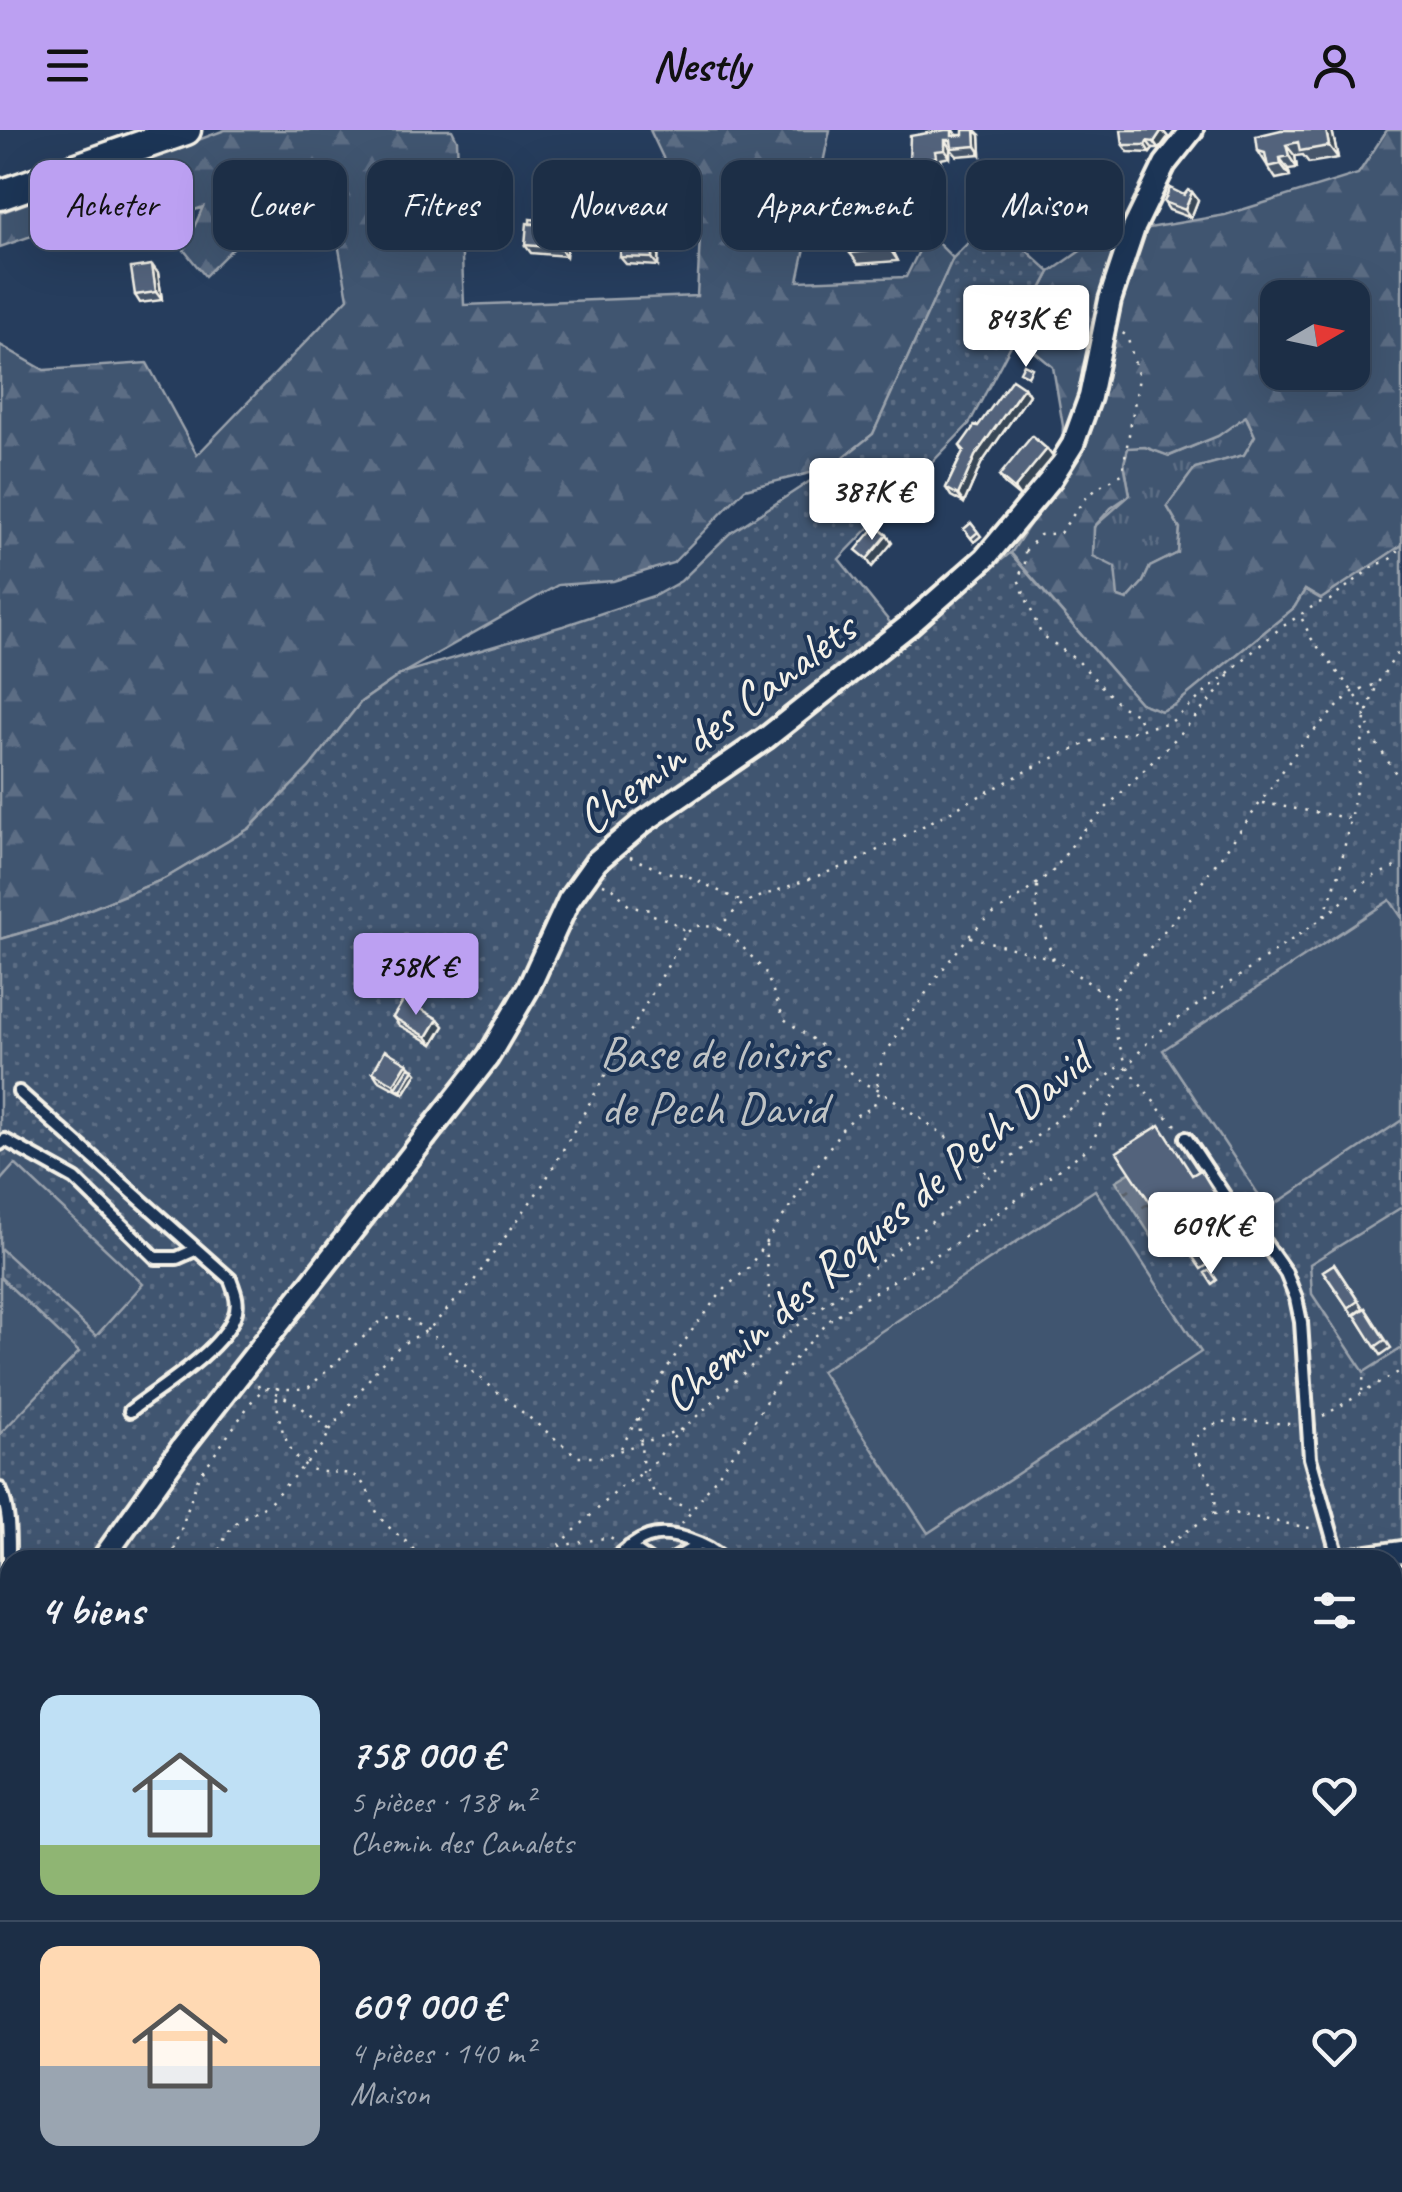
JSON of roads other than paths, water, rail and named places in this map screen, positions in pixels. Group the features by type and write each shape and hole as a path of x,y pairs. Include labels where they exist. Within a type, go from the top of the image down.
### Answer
{"main road":[{"path":"0,195 186,130"}],"street":[{"name":"Chemin des Canalets","path":"109,1550 181,1449 488,1057 529,987 584,876 613,845 842,680 975,567 1051,479 1073,444 1090,398 1105,320 1134,228 1152,186 1192,130"}],"lane":[{"path":"19,1092 230,1279 237,1299 236,1315 214,1345 130,1412"},
{"path":"1186,1138 1232,1207 1286,1273 1301,1322 1313,1476 1340,1550"},
{"path":"0,1144 5,1140 75,1179 156,1258 177,1258 195,1250"},
{"path":"0,1489 10,1521 7,1550"},
{"path":"626,1550 648,1536 662,1534 709,1550"},
{"path":"690,1550 700,1544"},
{"path":"629,1547 633,1550"}],"water":[{"path":"1131,1172 1173,1237 1158,1247 1116,1181"}],"park label":[{"name":"Base de loisirs de Pech David","path":"714,1080"}]}
